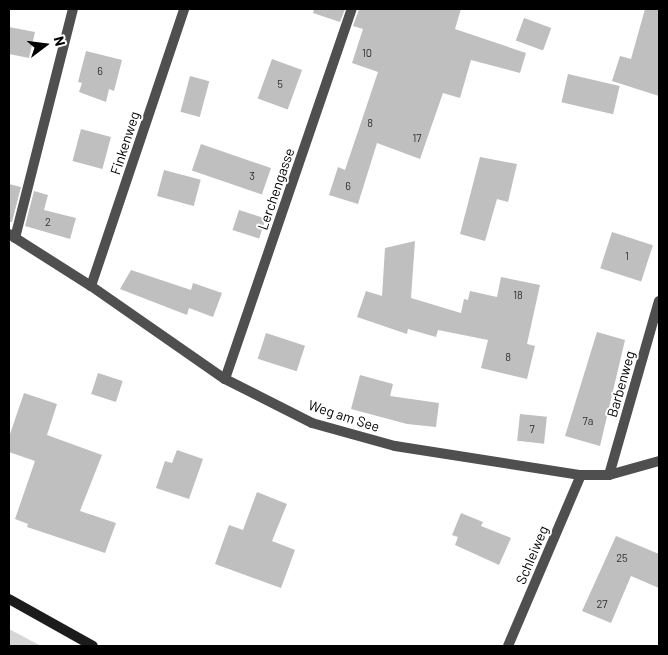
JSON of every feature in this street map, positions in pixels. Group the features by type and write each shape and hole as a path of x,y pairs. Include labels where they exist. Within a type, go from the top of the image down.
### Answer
{"main road":[{"path":"9,599 93,646"}],"lane":[{"path":"12,236 73,9"},
{"name":"Finkenweg","path":"91,286 184,9"},
{"name":"Lerchengasse","path":"225,379 352,9"},
{"name":"Weg am See","path":"12,236 91,286 225,379 312,423 395,446 581,475 610,475 659,461"},
{"name":"Barbenweg","path":"610,475 659,301"},
{"name":"Schleiweg","path":"508,646 581,475"}],"shaded area":[{"path":"9,629 41,646 9,646"}],"building":[{"path":"314,9 345,9 340,22 313,13"},
{"path":"359,9 461,9 455,29 526,53 520,73 471,60 460,98 443,93 420,159 377,143 358,204 329,195 338,167 345,170 378,72 352,63 363,29 353,26"},
{"path":"645,9 659,9 659,96 612,81 620,56 631,59"},
{"path":"524,18 551,28 543,50 516,41"},
{"path":"9,27 35,32 29,58 9,54"},
{"path":"86,51 122,60 114,91 109,89 106,102 79,92 82,83 78,82"},
{"path":"272,59 302,70 288,109 258,98"},
{"path":"568,74 620,86 613,114 561,102"},
{"path":"190,76 209,81 200,117 180,112"},
{"path":"81,129 111,137 102,169 72,161"},
{"path":"201,144 271,168 262,195 192,170"},
{"path":"480,157 517,164 508,202 497,199 485,241 460,234"},
{"path":"164,170 201,180 194,206 157,196"},
{"path":"9,184 21,187 12,222 9,222"},
{"path":"34,191 48,195 44,210 76,218 70,239 25,226"},
{"path":"239,210 266,219 259,239 233,230"},
{"path":"612,232 653,245 641,281 600,268"},
{"path":"415,241 411,298 461,313 464,299 468,300 470,291 497,297 501,277 540,285 527,344 535,346 527,379 481,368 488,340 438,330 436,337 408,329 407,334 357,317 366,291 382,296 385,248"},
{"path":"131,270 191,290 193,283 222,293 213,317 189,308 187,315 120,289"},
{"path":"597,332 625,340 600,446 565,436"},
{"path":"266,333 305,346 297,371 258,359"},
{"path":"98,373 123,381 116,402 91,394"},
{"path":"360,375 393,384 390,396 439,403 436,427 407,424 351,409"},
{"path":"24,393 57,404 47,435 102,455 80,511 116,523 105,553 27,527 28,524 15,519 35,461 9,452 9,437"},
{"path":"520,414 547,417 544,444 517,441"},
{"path":"177,450 203,459 189,499 156,488 165,461 172,463"},
{"path":"257,492 287,504 272,541 295,550 281,588 215,564 229,525 243,530"},
{"path":"461,513 483,522 481,526 511,538 499,565 455,545 458,537 452,535"},
{"path":"616,536 659,554 659,588 631,576 611,623 582,611"}]}
